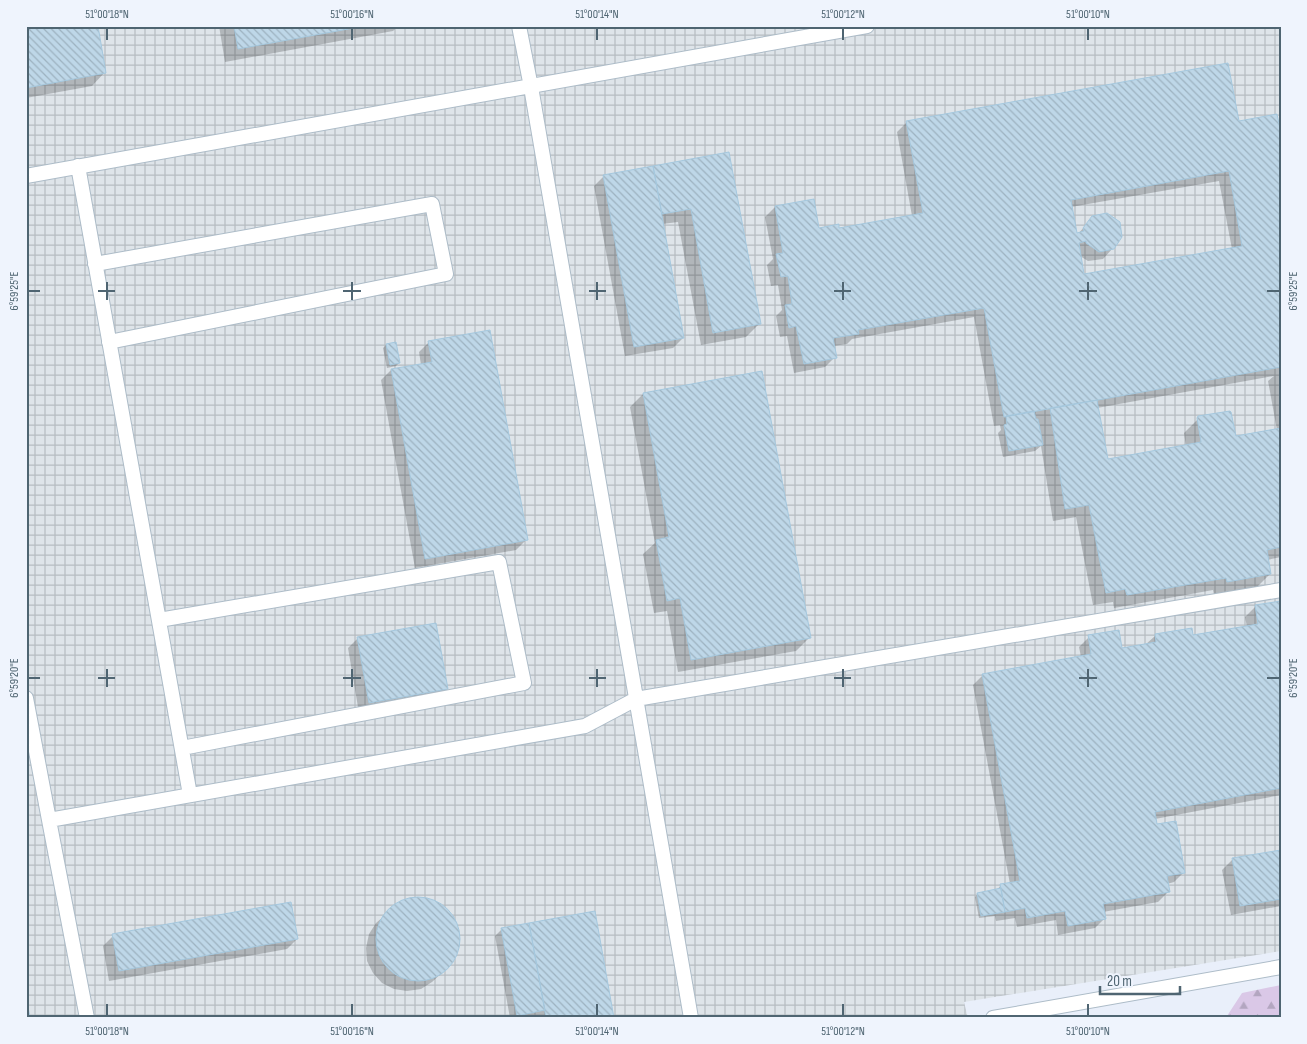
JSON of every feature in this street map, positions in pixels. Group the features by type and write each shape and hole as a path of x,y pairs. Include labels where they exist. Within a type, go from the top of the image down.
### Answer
{"lane":[{"path":"519,26 691,1018"},
{"path":"26,176 867,26"},
{"path":"78,166 190,795"},
{"path":"95,264 432,204 446,274 109,342"},
{"path":"159,620 499,562 524,683 182,748"},
{"path":"49,820 585,726 636,699 1281,590"},
{"path":"26,698 87,1018"},
{"path":"993,1018 1281,968"}],"shaded area":[{"path":"26,26 1281,26 1281,951 964,1002 968,1018 26,1018"}],"green space":[{"path":"1281,985 1281,1018 1217,1018 1227,1016 1242,993"}],"building":[{"path":"26,26 98,26 106,73 26,88"},
{"path":"234,26 365,26 238,49"},
{"path":"1228,63 1239,121 1277,114 1281,133 1281,367 1004,417 984,308 858,330 859,334 833,338 837,358 804,364 796,326 789,328 785,305 792,304 788,276 781,277 776,254 783,253 775,206 814,199 819,228 839,224 839,228 923,213 906,121","holes":["1229,171 1242,246 1084,274 1079,243 1086,241 1086,243 1099,252 1114,249 1122,237 1120,222 1107,213 1092,216 1083,228 1084,231 1077,233 1071,200"]},
{"path":"729,152 761,324 713,333 691,209 662,214 653,166"},
{"path":"653,166 684,338 634,347 603,175"},
{"path":"490,330 528,540 425,559 391,369 432,362 428,341"},
{"path":"396,342 400,363 390,365 386,344"},
{"path":"762,371 811,638 691,660 680,598 667,601 656,540 669,537 643,393"},
{"path":"1097,400 1108,459 1201,442 1198,416 1230,411 1236,436 1281,428 1281,547 1267,550 1271,574 1227,582 1226,578 1127,595 1125,589 1106,593 1089,505 1065,509 1050,408"},
{"path":"1034,411 1036,419 1038,419 1043,445 1009,451 1004,425 1007,424 1006,416"},
{"path":"1281,601 1281,788 1155,812 1157,824 1176,821 1185,873 1167,876 1170,892 1103,904 1106,919 1068,926 1065,911 1027,918 1025,908 1005,912 1000,884 1020,881 982,674 1091,654 1088,635 1119,630 1122,648 1156,642 1155,634 1192,628 1193,635 1258,624 1255,605"},
{"path":"436,623 448,689 369,703 357,637"},
{"path":"1281,850 1281,899 1240,906 1232,858"},
{"path":"1001,888 1005,912 981,916 977,893"},
{"path":"418,897 434,900 453,916 457,923 460,939 457,955 441,974 434,978 418,981 402,978 383,962 379,955 376,939 379,923 395,904 402,900"},
{"path":"291,902 298,939 119,971 112,934"},
{"path":"595,911 614,1018 546,1018 529,923"},
{"path":"529,923 545,1010 517,1016 501,928"},
{"path":"26,996 30,1018 26,1018"},
{"path":"440,1015 454,1018 425,1018 427,1017"}]}
